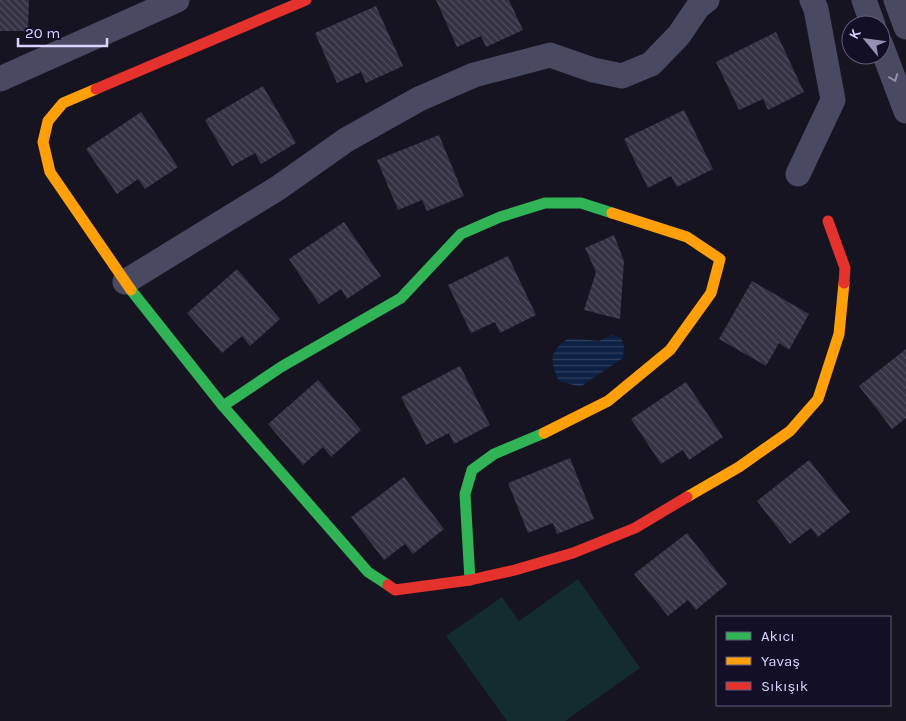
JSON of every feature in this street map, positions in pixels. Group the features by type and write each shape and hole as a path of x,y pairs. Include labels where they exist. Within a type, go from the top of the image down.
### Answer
{"street":[{"path":"0,79 177,0"},
{"path":"306,0 63,103 48,121 43,142 50,172 125,282 223,406 368,572 396,590 470,580 573,554 635,528 739,467 790,431 818,400 839,334 845,268 828,221"},
{"path":"125,282 278,188 346,140 419,99 474,75 550,55 593,70 622,76 651,64 679,35 698,7 707,0"},
{"path":"798,174 833,100 816,9 812,0"},
{"path":"864,0 869,15"},
{"path":"896,0 906,26"},
{"path":"889,65 906,111"},
{"path":"223,406 281,367 401,298 461,234 500,217 545,203 581,203 590,205 687,237 720,259 711,294 670,350 608,401 537,437 494,454 472,470 466,494 470,580"}],"green space":[{"path":"578,579 640,668 565,721 507,721 446,636 502,597 519,621"}],"water":[{"path":"612,335 621,338 624,345 623,358 580,387 559,381 554,368 553,357 554,352 562,343 569,338 599,341"}],"building":[{"path":"0,0 29,0 28,31 0,31"},
{"path":"436,0 509,0 523,30 486,47 481,36 457,47"},
{"path":"376,6 403,66 366,83 361,72 337,83 315,33"},
{"path":"776,32 804,92 768,110 763,99 739,110 716,62"},
{"path":"263,86 296,143 261,164 255,153 232,166 205,120"},
{"path":"684,110 713,169 677,187 671,176 648,188 624,139"},
{"path":"141,112 178,167 145,189 138,179 117,194 86,149"},
{"path":"439,135 464,196 427,211 422,200 398,210 377,160"},
{"path":"344,222 381,276 347,299 341,289 319,304 289,259"},
{"path":"614,235 624,261 620,319 584,310 596,272 585,248"},
{"path":"508,256 536,315 500,333 495,322 471,333 448,285"},
{"path":"237,269 280,319 250,346 242,336 222,353 187,313"},
{"path":"752,281 809,314 789,350 779,343 766,366 719,339"},
{"path":"906,349 906,418 892,429 859,386"},
{"path":"460,366 490,425 454,444 449,433 426,445 401,397"},
{"path":"318,380 361,430 331,457 323,447 303,465 268,424"},
{"path":"686,382 723,437 689,460 683,450 661,464 631,419"},
{"path":"570,458 594,519 557,534 553,523 528,533 508,483"},
{"path":"809,460 850,512 818,537 811,528 790,544 757,501"},
{"path":"404,477 444,529 413,554 405,544 384,560 351,517"},
{"path":"687,533 727,584 696,610 688,600 668,616 634,574"}],"traffic: fast":[{"path":"223,406 281,367 401,298 461,234 500,217 545,203 581,203 612,213"},
{"path":"131,290 223,406 368,572 388,585"},
{"path":"470,580 465,494 472,470 494,454 544,433"}],"traffic: slow":[{"path":"96,89 63,103 48,121 43,142 50,172 131,290"},
{"path":"544,433 608,401 670,350 711,293 720,259 687,237 612,213"},
{"path":"687,497 739,467 790,431 818,399 839,334 844,283"}],"traffic: jam":[{"path":"96,89 306,0"},
{"path":"828,221 845,268 844,283"},
{"path":"388,585 395,590 470,580 515,570 573,553 635,528 687,497"}]}
